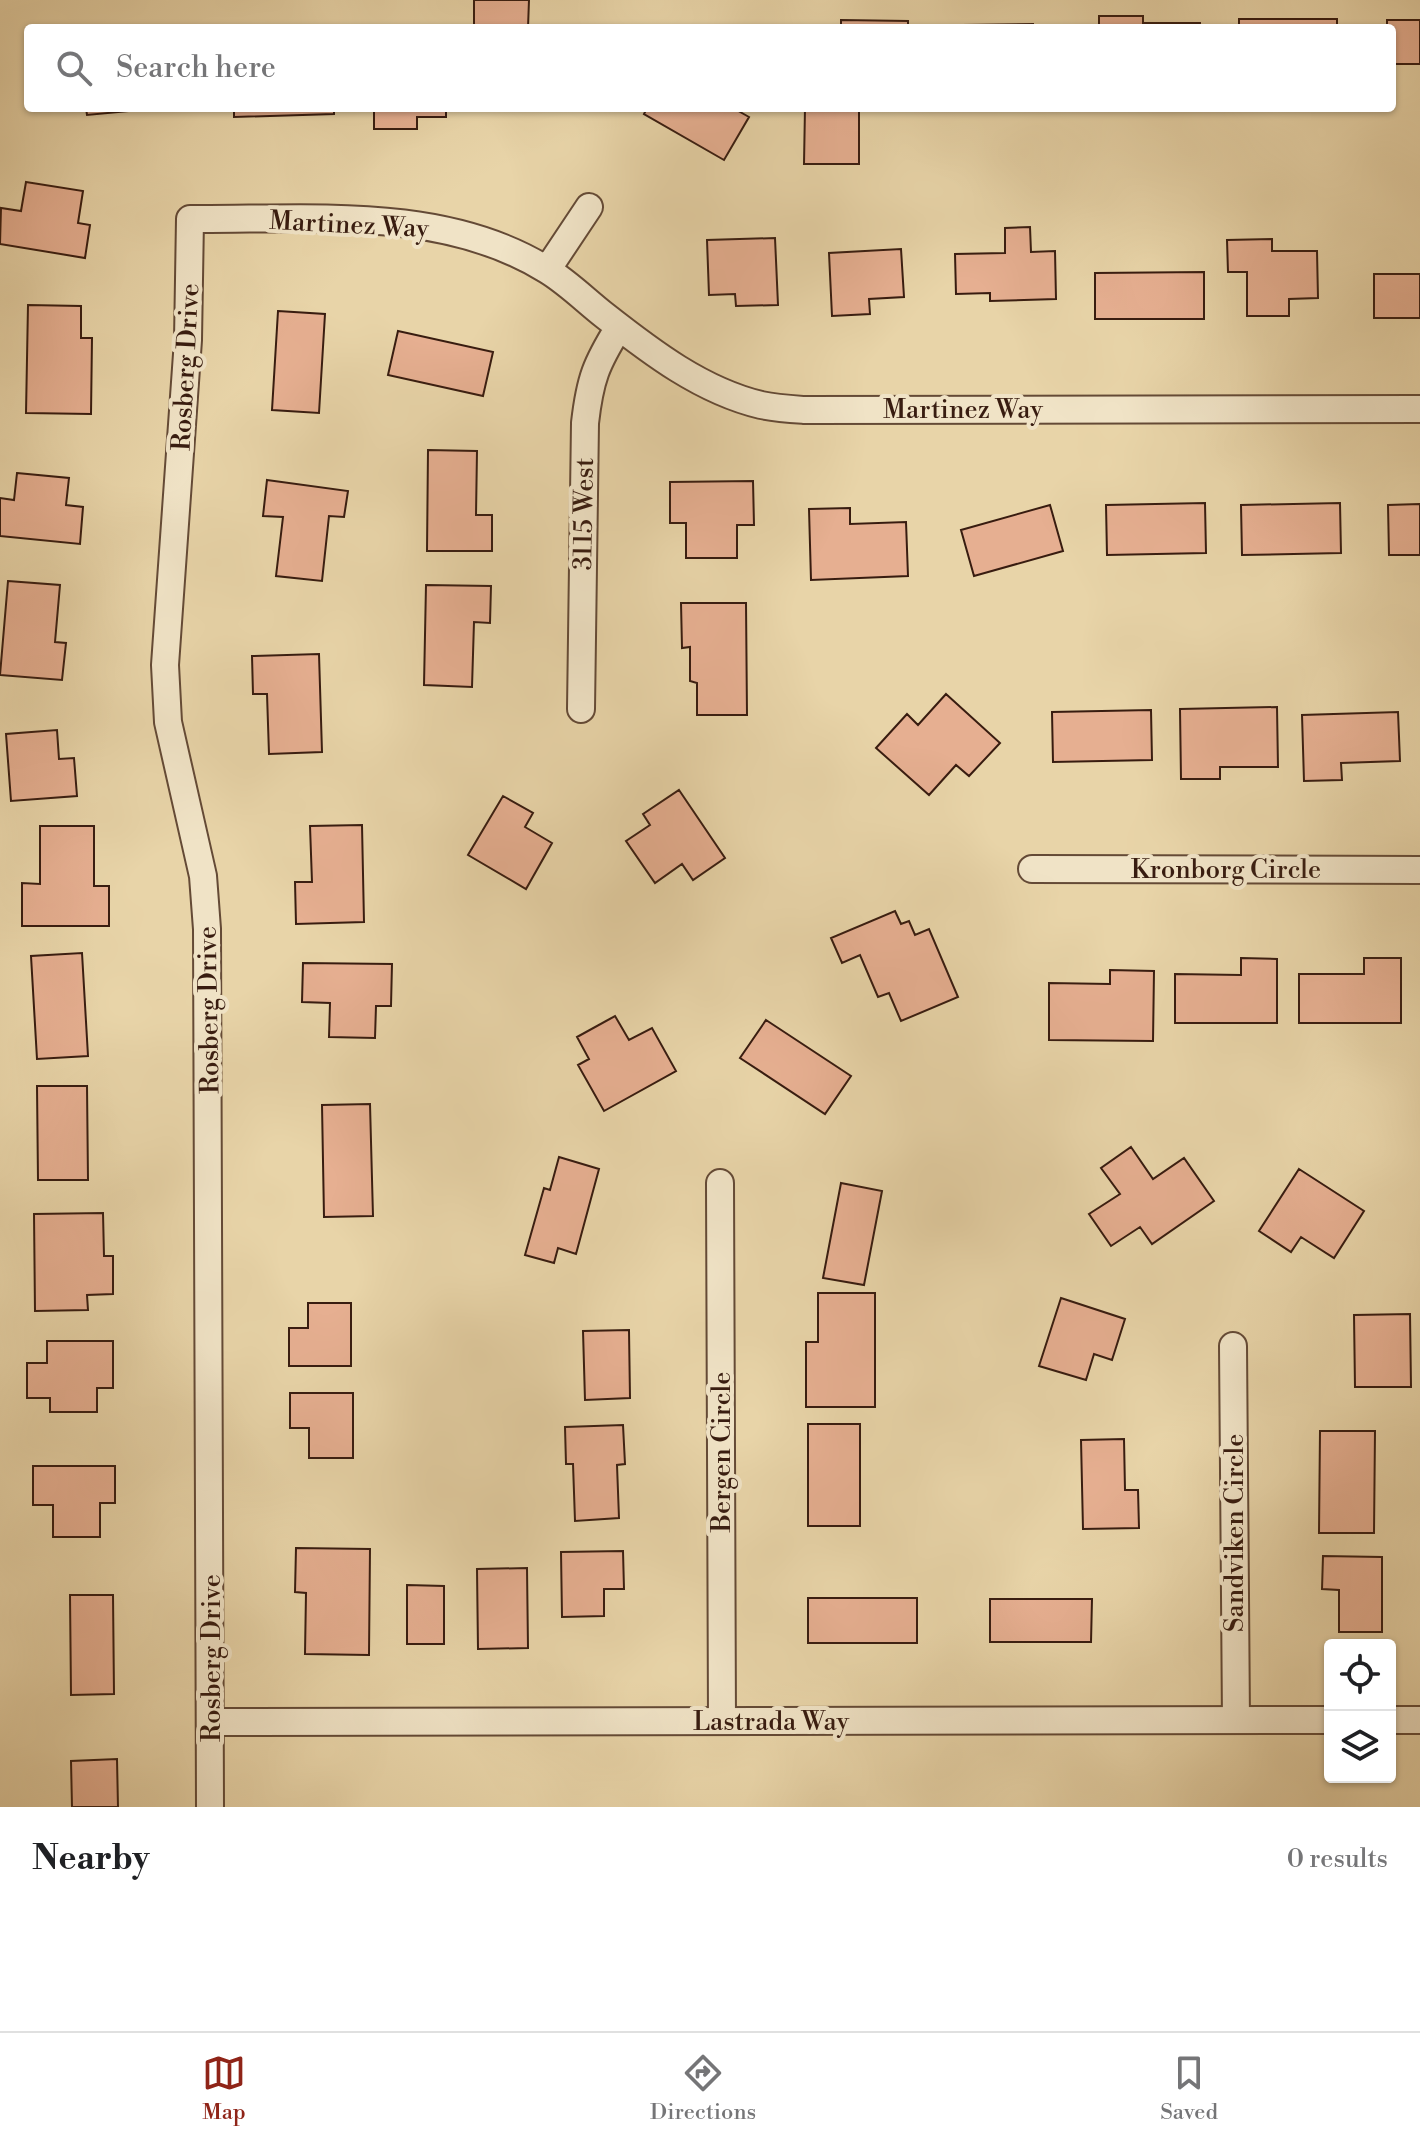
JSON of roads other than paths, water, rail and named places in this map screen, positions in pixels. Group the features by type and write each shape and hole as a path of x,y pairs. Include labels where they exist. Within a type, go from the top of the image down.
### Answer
{"street":[{"path":"547,270 589,207"},
{"name":"Martinez Way","path":"190,219 413,223 460,233 504,249 547,270 673,366 722,392 762,405 804,410 1420,409"},
{"name":"Rosberg Drive","path":"190,219 188,340 165,665 168,722 203,876 207,929 210,1807"},
{"name":"3115 West","path":"581,709 585,423 588,393 596,364 619,327"},
{"name":"Kronborg Circle","path":"1032,869 1420,870"},
{"name":"Bergen Circle","path":"720,1183 722,1721"},
{"name":"Sandviken Circle","path":"1233,1346 1236,1720"},
{"name":"Lastrada Way","path":"211,1722 1324,1720"},
{"path":"1396,1720 1420,1720"}]}
